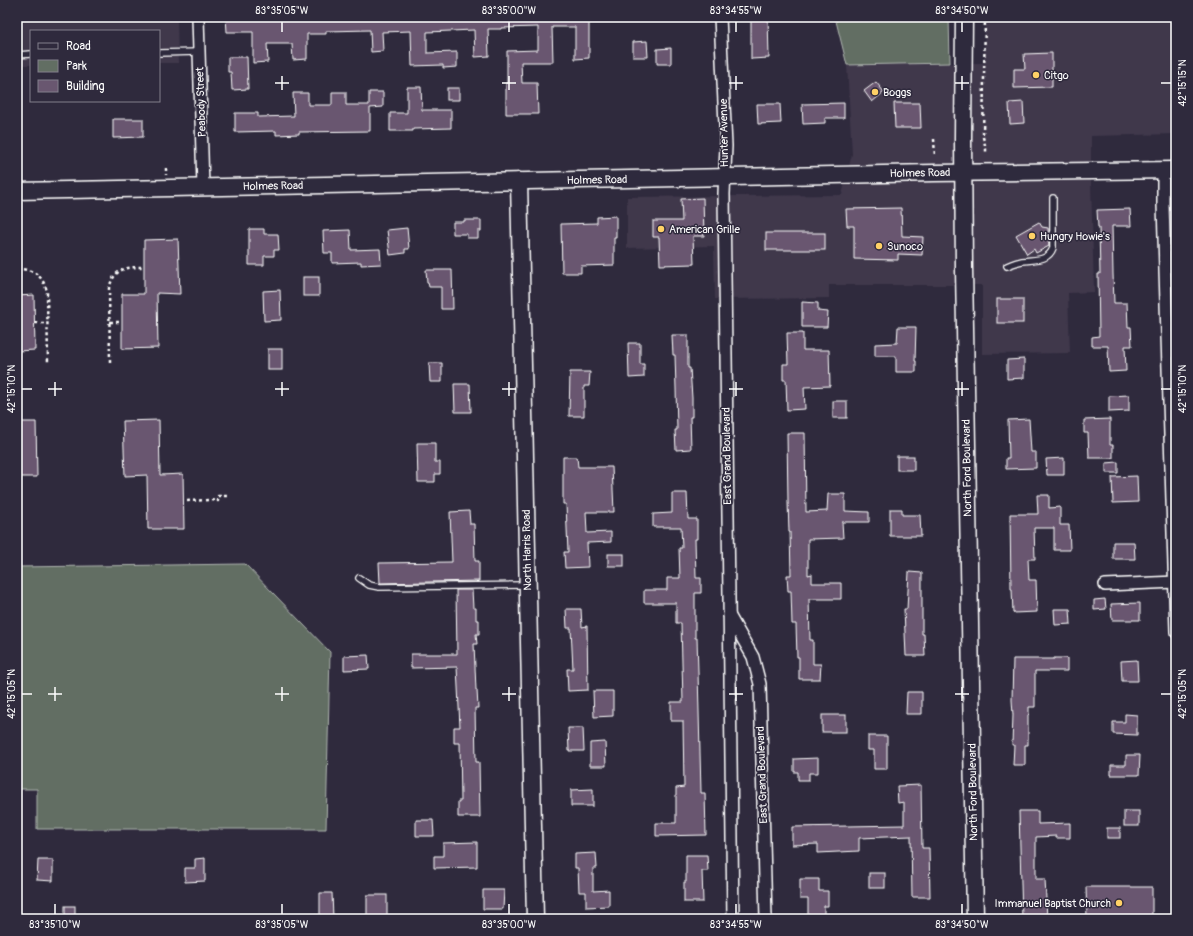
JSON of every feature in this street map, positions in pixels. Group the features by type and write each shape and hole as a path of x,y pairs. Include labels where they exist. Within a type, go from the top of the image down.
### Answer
{"main road":[{"name":"North Ford Boulevard","path":"964,17 964,292 975,919"},
{"name":"Holmes Road","path":"17,191 919,173 1170,170"},
{"name":"North Harris Road","path":"519,181 535,919"}],"street":[{"name":"Peabody Street","path":"198,17 203,188"},
{"name":"Hunter Avenue","path":"720,17 726,146 724,178"},
{"path":"1170,170 1163,204 1176,632"},
{"name":"East Grand Boulevard","path":"724,178 732,919"},
{"path":"1105,585 1175,582"},
{"name":"East Grand Boulevard","path":"728,615 753,657 760,684 766,919"}],"lane":[{"path":"160,53 199,52"},
{"path":"17,55 30,54"},
{"path":"1007,266 1022,261 1039,260 1049,255 1052,248 1053,198"},
{"path":"359,578 369,585 379,587 528,585"}],"path":[{"path":"985,17 983,137 986,154"},
{"path":"934,139 935,157"},
{"path":"110,362 109,288 112,279 116,273 125,268 144,267"},
{"path":"17,269 27,269 39,276 47,292 48,364"},
{"path":"110,322 122,322"},
{"path":"35,323 47,323"},
{"path":"187,501 218,501 218,496 228,496"}],"shaded area":[{"path":"17,17 177,17 178,63 160,63 160,30 30,30 30,65 17,65"},
{"path":"985,17 1176,17 1176,134 1091,136 1094,292 1068,293 1070,353 982,354 982,285 829,285 829,298 715,299 714,246 627,248 627,197 842,195 852,154 847,65 984,63"}],"green space":[{"path":"835,17 949,17 950,63 847,65"},
{"path":"245,564 330,652 326,829 37,829 37,789 17,789 17,567"}],"building":[{"path":"226,17 589,17 589,58 575,59 575,27 552,27 553,62 521,62 522,83 537,83 538,114 506,114 507,51 538,50 538,27 488,29 489,56 475,57 474,30 427,32 427,53 457,52 457,67 443,68 443,65 412,66 411,31 382,32 383,51 371,52 370,30 326,31 326,34 307,34 307,59 293,60 292,44 267,44 268,62 253,63 253,32 227,32"},
{"path":"751,17 768,17 769,58 751,59"},
{"path":"647,41 648,57 633,57 633,42"},
{"path":"671,48 671,64 657,64 657,49"},
{"path":"1052,53 1052,87 1014,88 1014,69 1025,69 1024,54"},
{"path":"228,57 247,57 248,89 232,90 231,72 228,72"},
{"path":"876,82 884,92 872,102 864,91"},
{"path":"407,87 421,87 422,110 451,110 451,128 390,131 390,113 407,113"},
{"path":"447,88 459,88 459,100 447,100"},
{"path":"332,92 346,92 346,105 369,105 369,92 383,92 383,107 370,108 370,131 299,132 299,134 276,135 276,131 235,132 235,113 258,113 258,117 294,116 293,93 308,93 308,105 332,105"},
{"path":"1023,102 1024,123 1010,124 1009,103"},
{"path":"844,103 844,118 825,118 825,123 803,124 802,104"},
{"path":"894,103 920,103 921,128 895,128"},
{"path":"757,104 780,104 781,123 758,124"},
{"path":"113,119 143,119 143,137 113,138"},
{"path":"703,198 704,236 693,236 694,264 660,265 659,237 653,237 653,221 682,221 681,199"},
{"path":"901,208 902,236 923,237 922,255 898,254 898,260 854,259 854,226 847,226 846,209"},
{"path":"1130,209 1131,226 1112,226 1114,303 1127,303 1128,327 1131,327 1132,346 1125,346 1126,371 1109,372 1108,346 1092,346 1092,337 1099,336 1098,274 1100,274 1099,227 1097,210"},
{"path":"616,216 614,265 581,266 581,273 562,273 561,224 597,223 597,217"},
{"path":"464,220 481,220 481,231 478,231 478,238 467,238 467,234 453,234 453,222 464,222"},
{"path":"1039,222 1042,227 1048,228 1049,246 1036,253 1034,249 1027,254 1016,235"},
{"path":"407,228 409,249 405,249 405,253 390,255 387,230"},
{"path":"249,229 264,229 264,234 278,234 279,250 274,250 274,256 264,256 264,265 249,265"},
{"path":"350,230 351,250 380,249 381,264 361,265 361,262 332,263 332,253 324,253 323,231"},
{"path":"766,233 825,233 825,250 766,250"},
{"path":"178,239 180,294 157,293 158,348 122,349 122,294 144,294 144,240"},
{"path":"426,270 452,270 453,309 441,309 441,287 429,287"},
{"path":"303,277 319,277 319,296 303,296"},
{"path":"280,290 281,320 264,321 263,291"},
{"path":"34,295 35,350 17,351 17,296"},
{"path":"997,299 1023,299 1023,323 997,323"},
{"path":"802,302 818,303 818,311 828,312 827,327 802,327"},
{"path":"898,327 916,327 916,372 896,372 896,356 875,356 875,344 897,343"},
{"path":"787,333 803,333 803,350 829,350 830,386 804,387 805,409 787,410 786,380 783,380 783,364 788,364"},
{"path":"672,335 688,335 688,368 690,368 692,398 692,417 690,417 691,449 676,450 675,430 677,430 675,355 673,355"},
{"path":"628,343 640,343 640,364 644,364 644,377 629,378"},
{"path":"268,349 282,349 282,370 268,370"},
{"path":"1024,359 1024,378 1007,379 1007,360"},
{"path":"429,363 442,363 442,382 430,382"},
{"path":"570,372 590,372 589,386 584,386 584,416 569,416"},
{"path":"454,384 470,384 471,412 455,412"},
{"path":"1129,395 1129,411 1109,412 1109,396"},
{"path":"833,401 847,401 847,418 833,418"},
{"path":"1029,419 1031,452 1036,452 1036,468 1006,469 1006,458 1009,458 1008,420"},
{"path":"1110,419 1110,445 1113,445 1113,458 1089,458 1088,433 1084,433 1084,420"},
{"path":"159,420 160,475 183,474 184,529 148,529 147,475 125,476 123,421"},
{"path":"17,422 36,422 37,477 17,477"},
{"path":"787,433 805,433 806,512 827,511 828,494 845,494 845,511 869,512 869,522 842,522 843,538 808,539 808,575 812,574 812,583 841,583 841,599 809,599 810,640 813,640 813,664 821,664 820,679 799,679 796,624 792,624 791,591 788,591 787,575 791,575"},
{"path":"417,443 435,443 435,462 440,462 440,474 435,474 435,482 418,482"},
{"path":"897,456 914,456 914,470 897,470"},
{"path":"563,457 577,457 578,467 612,467 614,512 586,512 587,533 611,532 611,542 587,543 588,567 565,568 564,552 568,552 566,504 563,504"},
{"path":"1064,458 1064,475 1047,475 1046,459"},
{"path":"1118,462 1118,473 1106,473 1106,463"},
{"path":"1137,476 1138,502 1113,503 1112,477"},
{"path":"672,493 687,493 688,519 697,519 697,539 695,539 696,578 701,578 701,593 695,593 695,638 697,638 701,793 705,793 706,835 656,836 656,823 676,823 676,788 684,787 683,721 671,721 671,702 683,702 681,623 676,623 676,603 644,603 644,590 667,590 667,578 680,578 679,548 682,548 681,527 653,527 653,514 672,513"},
{"path":"1037,495 1049,495 1049,508 1060,507 1060,525 1069,525 1070,550 1054,550 1054,528 1034,528 1035,559 1028,559 1029,580 1036,580 1037,612 1013,613 1011,589 1010,514 1038,514"},
{"path":"890,509 902,509 902,515 920,515 921,536 890,536"},
{"path":"469,511 470,524 474,524 475,561 479,561 479,581 380,583 379,563 452,562 450,512"},
{"path":"1113,542 1134,542 1135,559 1113,559"},
{"path":"608,554 624,554 624,566 608,566"},
{"path":"909,572 922,573 922,634 924,634 925,656 906,656 904,609 907,609"},
{"path":"456,590 472,590 473,608 476,608 476,620 479,620 479,634 476,634 477,644 474,644 478,708 475,708 476,762 479,762 480,817 458,817 458,801 461,801 460,743 454,743 454,727 460,727 457,667 411,668 411,654 457,654"},
{"path":"1105,599 1106,609 1094,610 1094,600"},
{"path":"1140,603 1140,620 1112,620 1111,604"},
{"path":"566,609 581,609 582,627 587,626 588,690 568,691 567,669 573,669 571,628 567,628"},
{"path":"1054,609 1070,609 1071,624 1055,625"},
{"path":"368,655 369,669 344,670 344,656"},
{"path":"1067,658 1067,671 1035,671 1035,707 1029,707 1028,745 1025,745 1025,765 1013,765 1013,659"},
{"path":"1137,660 1138,681 1122,681 1121,661"},
{"path":"593,691 613,691 613,716 594,717"},
{"path":"907,692 922,692 922,714 906,714"},
{"path":"1125,714 1137,715 1137,735 1113,734 1113,722 1125,722"},
{"path":"822,715 846,715 846,732 822,732"},
{"path":"568,728 583,728 584,751 569,751"},
{"path":"868,736 887,736 887,769 874,769 874,750 868,750"},
{"path":"605,742 606,766 590,766 590,743"},
{"path":"1126,755 1140,755 1139,775 1111,775 1111,765 1126,765"},
{"path":"818,758 818,773 809,773 809,780 798,780 798,772 794,772 794,759"},
{"path":"921,785 922,848 929,848 930,897 912,897 911,836 859,838 859,851 818,853 818,844 792,845 792,827 904,825 904,802 898,803 897,786"},
{"path":"593,789 593,806 571,806 571,790"},
{"path":"1019,811 1038,811 1038,824 1070,823 1070,838 1056,838 1056,836 1036,837 1036,879 1045,879 1047,919 1022,919"},
{"path":"1124,811 1139,811 1139,826 1124,826"},
{"path":"416,820 433,820 434,836 416,836"},
{"path":"1107,828 1120,828 1120,838 1107,838"},
{"path":"477,842 477,867 434,868 434,856 443,856 443,843"},
{"path":"596,853 597,868 593,868 593,891 609,890 609,906 586,907 586,892 579,892 578,868 575,868 575,854"},
{"path":"686,855 707,855 708,871 702,871 703,902 684,902"},
{"path":"205,858 205,881 185,882 185,868 195,868 195,859"},
{"path":"38,860 53,860 53,881 37,880"},
{"path":"869,873 885,873 885,888 869,888"},
{"path":"800,879 819,879 819,891 828,891 828,906 824,906 824,919 808,919 808,899 800,899"},
{"name":"Immanuel Baptist Church","path":"1086,887 1152,887 1152,919 1087,919"},
{"path":"483,890 504,890 503,909 483,909"},
{"path":"320,893 332,893 333,918 320,918"},
{"path":"367,895 387,895 387,919 367,919"},
{"path":"65,906 75,906 75,919 65,919"}],"place":[{"name":"Citgo","path":"1036,75"},
{"name":"Boggs","path":"875,92"},
{"name":"American Grille","path":"661,229"},
{"name":"Hungry Howie's","path":"1032,236"},
{"name":"Sunoco","path":"879,246"},
{"name":"Immanuel Baptist Church","path":"1119,903"}]}
